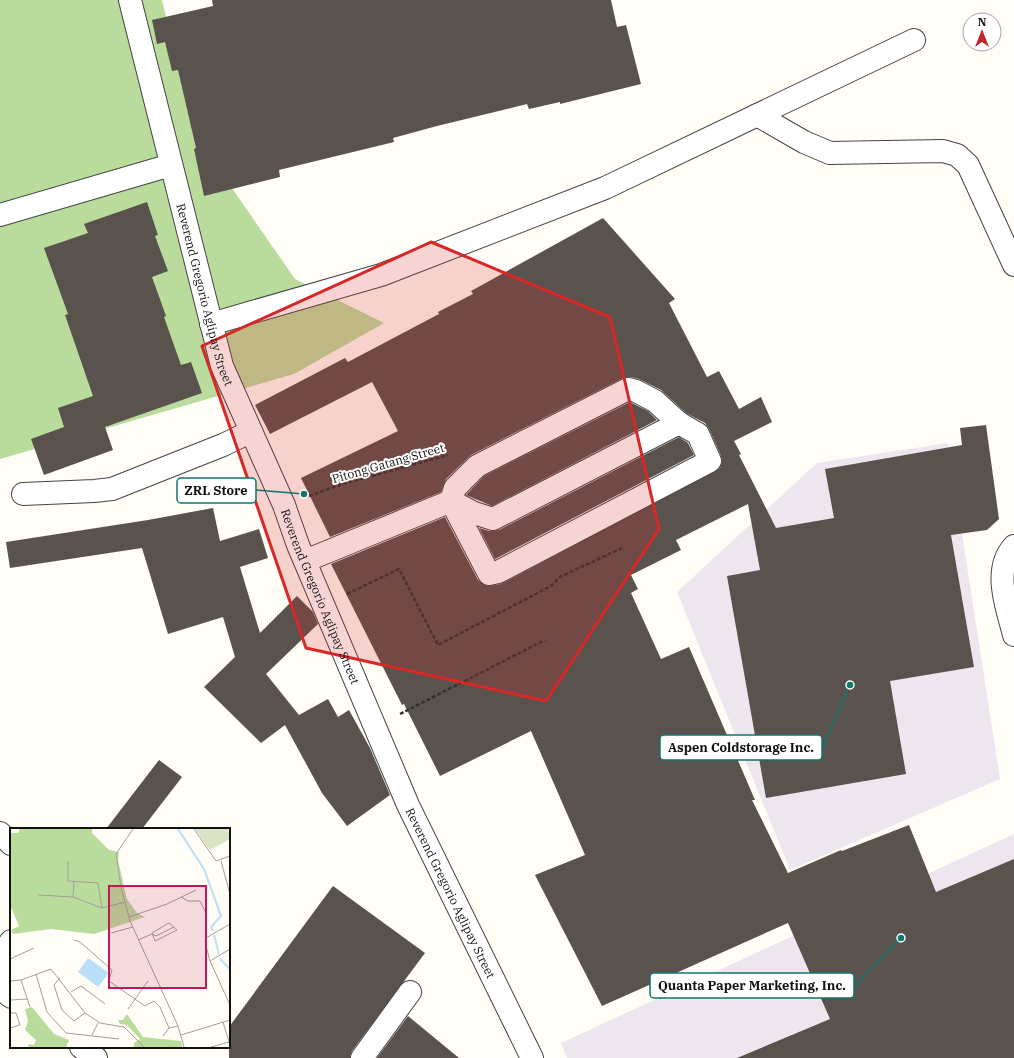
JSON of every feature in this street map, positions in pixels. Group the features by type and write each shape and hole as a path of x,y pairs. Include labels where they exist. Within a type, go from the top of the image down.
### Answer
{"street":[{"name":"Reverend Gregorio Aglipay Street","path":"130,0 222,366 250,432 284,505 305,561 408,805 532,1058"},
{"path":"211,324 381,274 605,188 914,40"},
{"path":"757,115 804,142 830,153 943,151 957,155 968,165 1014,265"},
{"path":"0,215 171,165"},
{"path":"628,389 636,391 655,401 679,423 698,434 710,461 493,574 489,574 451,501 455,488 477,466 628,389"},
{"path":"305,561 451,501 474,513 493,519 679,423"},
{"path":"23,494 112,489 223,445 250,432"},
{"path":"1014,546 1009,551 1001,581 1014,635"},
{"path":"0,833 10,843"},
{"path":"0,957 10,942"},
{"path":"0,968 6,993 10,996"},
{"path":"362,1058 410,992"},
{"path":"82,1048 96,1058"}],"path":[{"name":"Pitong Gatang Street","path":"284,505 344,484 454,452"},
{"path":"324,606 399,569"},
{"path":"375,727 545,640"}],"highlighted area":[{"path":"431,242 610,317 659,529 546,701 306,648 202,346"}],"shaded area":[{"path":"948,443 1000,779 790,870 677,592 817,463"},
{"path":"1014,834 1014,1058 567,1058 561,1043"}],"green space":[{"path":"0,0 162,0 195,135 295,279 384,323 294,374 0,459"}],"building":[{"path":"212,0 611,0 617,27 626,25 641,84 560,104 560,102 529,109 527,104 437,126 393,138 394,142 279,170 280,177 204,196 194,149 196,148 178,70 172,71 165,42 157,44 152,20 213,6"},
{"path":"147,202 158,235 155,236 168,271 152,277 181,365 191,362 202,393 105,427 113,450 44,475 31,439 64,427 58,408 93,396 65,315 68,314 44,248 88,233 84,224"},
{"path":"603,218 675,299 669,303 707,377 719,371 739,409 761,397 772,422 734,441 741,454 739,455 776,528 834,518 825,469 962,445 960,428 986,425 999,519 987,530 951,535 974,667 890,681 906,774 766,798 727,576 760,570 748,504 676,540 681,550 631,575 638,589 631,593 661,659 689,647 755,800 752,800 788,873 841,850 842,851 909,825 936,892 1014,859 1014,1058 737,1058 830,1019 788,923 602,1006 535,875 585,855 531,731 440,776 404,704 402,705 331,564 445,517 478,580 487,586 501,584 720,468 722,462 721,456 705,423 686,413 661,390 639,379 631,377 623,378 471,455 446,479 441,492 330,537 301,478 398,431 372,382 270,434 255,405 345,358 348,362 439,314 438,312 473,294 471,291"},
{"path":"630,402 648,411 657,420 492,506 466,495 484,476"},
{"path":"679,437 688,443 694,455 495,559 479,528 489,531 499,530"},
{"path":"213,508 220,541 259,529 268,558 240,567 260,633 297,596 313,612 318,624 266,674 299,715 328,699 338,717 349,710 370,748 390,795 347,826 322,793 285,725 261,743 204,687 235,657 223,617 168,634 142,548 10,568 6,542 148,520"},
{"path":"159,760 182,777 143,828 107,828"},
{"path":"333,886 425,953 352,1051 350,1058 229,1058 230,1026"},
{"path":"408,1016 459,1058 377,1058"}],"place":[{"name":"ZRL Store","path":"304,494"},
{"name":"Aspen Coldstorage Inc.","path":"850,685"},
{"name":"Quanta Paper Marketing, Inc.","path":"901,938"}]}
